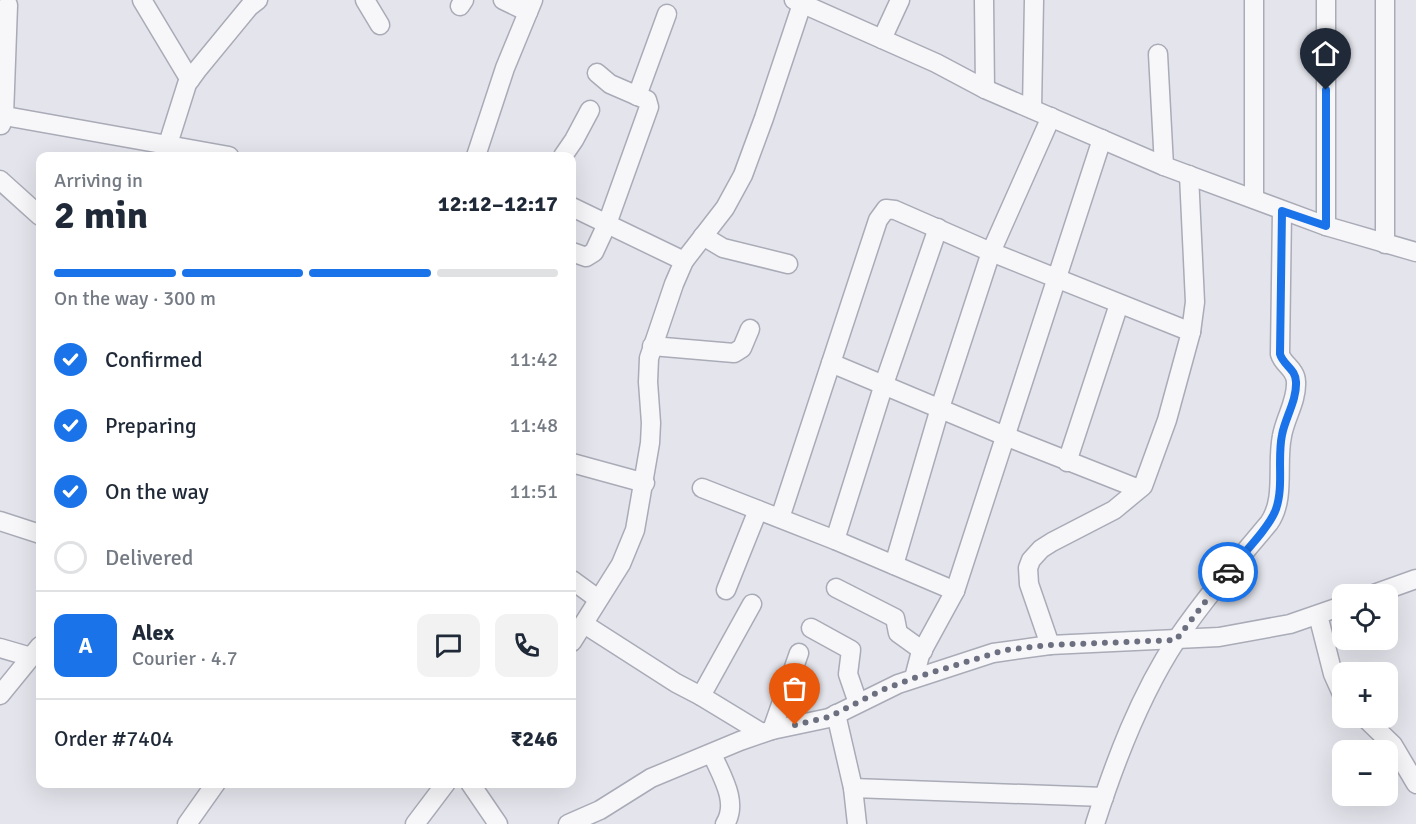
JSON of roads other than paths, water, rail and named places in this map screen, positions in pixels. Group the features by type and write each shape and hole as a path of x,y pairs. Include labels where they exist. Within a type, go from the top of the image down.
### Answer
{"street":[{"path":"142,0 190,80"},
{"path":"178,149 183,97 190,80 245,12 258,0"},
{"path":"364,0 380,25"},
{"path":"482,152 499,85 531,6 503,0"},
{"path":"882,39 900,0"},
{"path":"984,0 985,89"},
{"path":"1032,109 1034,0"},
{"path":"1254,0 1254,199"},
{"path":"1326,0 1326,226"},
{"path":"1385,0 1385,244"},
{"path":"576,636 621,564 631,543 645,483 651,432 648,382 652,346 684,261 725,207 743,175 764,118 798,2 822,6 882,39 936,63 985,89 1164,166 1282,211 1416,252"},
{"path":"8,5 1,119 143,148 200,152"},
{"path":"637,96 667,14"},
{"path":"1158,54 1164,166"},
{"path":"576,253 590,256 594,252 607,224 649,107 649,101 610,84 597,73"},
{"path":"566,152 590,110"},
{"path":"894,565 940,408 991,252 1051,117"},
{"path":"914,678 923,651 955,591 1102,140"},
{"path":"1050,645 1029,584 1030,560 1052,542 1114,510 1133,496 1146,481 1167,420 1191,332 1195,290 1189,175"},
{"path":"0,180 36,212"},
{"path":"576,209 684,261"},
{"path":"780,518 882,213 886,209 895,210 991,252 1191,332"},
{"path":"1095,824 1137,714 1176,640 1269,523 1277,507 1282,435 1294,396 1296,381 1294,373 1282,361 1280,354 1282,211"},
{"path":"835,540 884,384 938,228"},
{"path":"703,236 723,248 788,264"},
{"path":"1067,462 1119,304"},
{"path":"652,346 734,353 742,348 750,329"},
{"path":"831,363 1067,462 1140,488"},
{"path":"576,464 645,483"},
{"path":"702,488 835,540 955,591"},
{"path":"726,590 758,510"},
{"path":"0,521 36,533"},
{"path":"1398,585 1416,579"},
{"path":"576,583 598,599"},
{"path":"836,588 895,618 898,633 923,651"},
{"path":"701,696 752,604"},
{"path":"568,824 600,817 641,783 712,754 767,732 823,719 914,678 993,653 1050,645 1176,640 1243,634 1290,624 1332,610"},
{"path":"1318,615 1332,670"},
{"path":"584,624 676,683 767,732"},
{"path":"811,628 851,650 848,674 858,703"},
{"path":"0,648 36,652"},
{"path":"0,695 36,652"},
{"path":"767,732 799,653"},
{"path":"836,714 853,788 857,824"},
{"path":"1375,728 1393,745 1416,784"},
{"path":"712,754 730,799 731,813 725,824"},
{"path":"187,824 212,788"},
{"path":"415,824 442,788"},
{"path":"473,788 498,824"},
{"path":"853,788 1104,797"}]}
